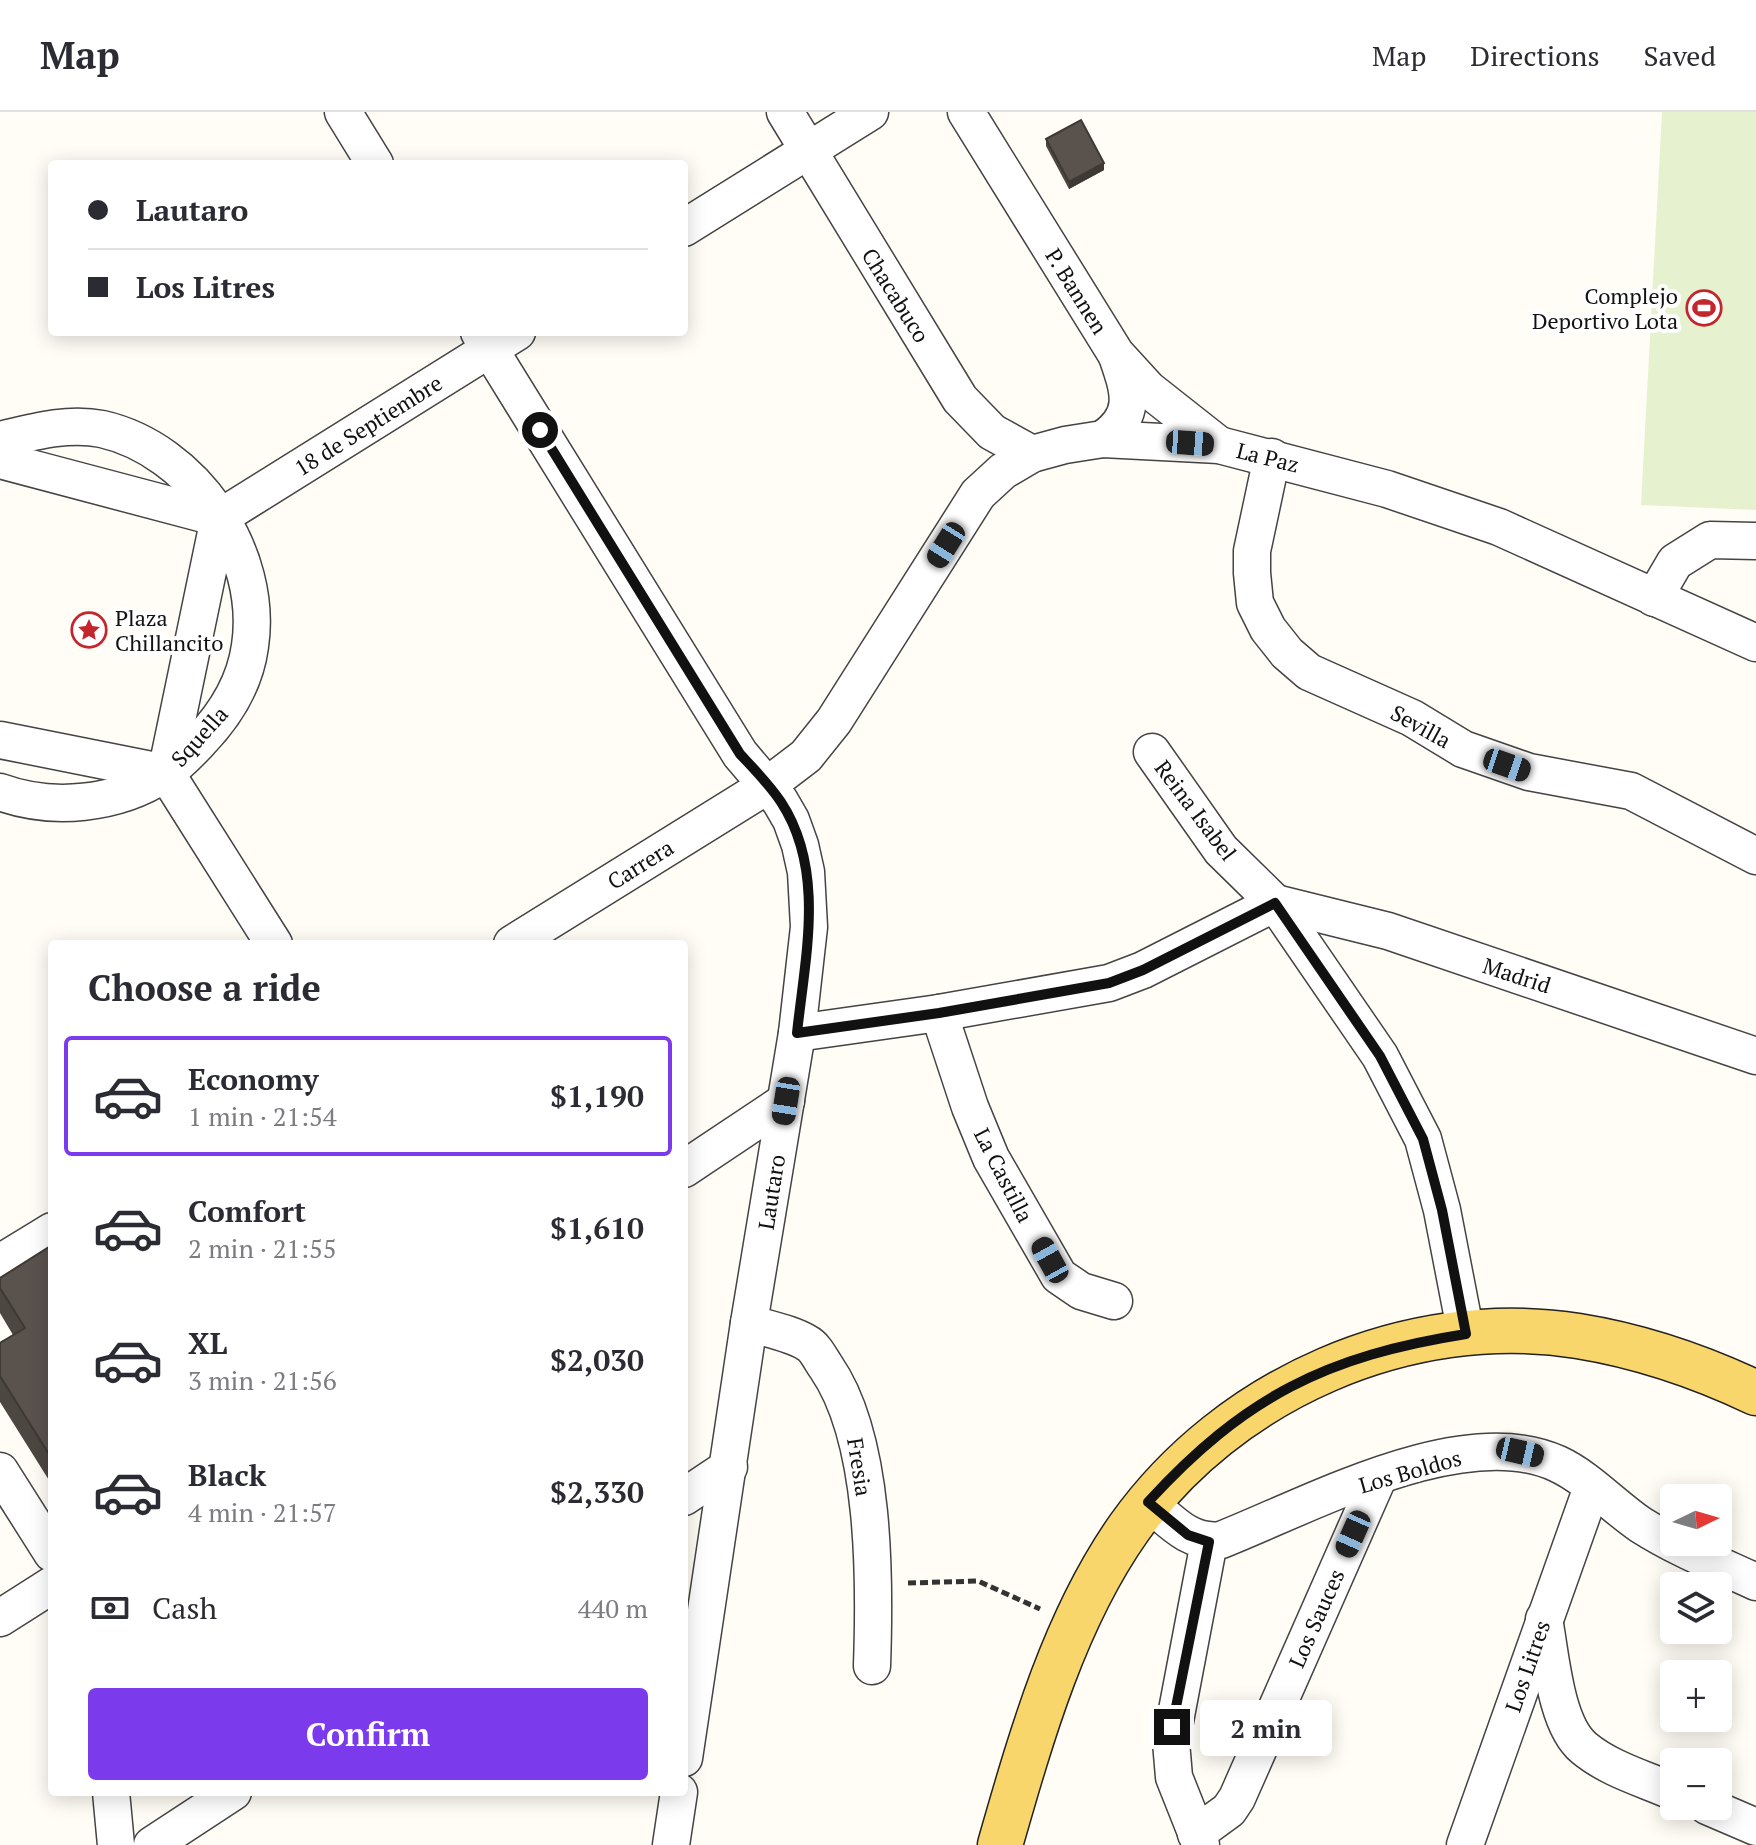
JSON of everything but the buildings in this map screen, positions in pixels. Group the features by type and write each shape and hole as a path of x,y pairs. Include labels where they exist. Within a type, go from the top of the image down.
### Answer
{"main road":[{"path":"1000,1845 1019,1778 1073,1625 1111,1556 1148,1502 1238,1417 1273,1395 1346,1362 1424,1341 1466,1334 1540,1332 1601,1341 1687,1364 1756,1393"}],"street":[{"path":"343,112 373,160"},
{"name":"Chacabuco","path":"785,112 960,399 992,432 1032,454"},
{"path":"688,225 870,112"},
{"name":"P. Bannen","path":"966,112 1116,354 1148,389 1219,445"},
{"name":"18 de Septiembre","path":"219,518 495,338"},
{"name":"Lautaro","path":"495,338 740,754 768,785 791,820 806,872 809,927 797,1033 749,1323 688,1732"},
{"path":"1103,439 1118,429 1125,418 1128,400 1116,354"},
{"name":"Squella","path":"0,440 48,428 99,429 148,446 174,464 209,501 232,540 247,579 252,626 245,671 224,714 166,773 145,785 89,801 37,801 0,792"},
{"name":"La Paz","path":"768,785 806,756 821,739 978,494 1003,471 1032,454 1103,439 1219,445 1272,457 1445,507 1499,527 1756,643"},
{"name":"Sevilla","path":"1272,457 1252,551 1255,603 1268,629 1287,653 1309,672 1412,718 1463,749 1529,772 1631,791 1756,856"},
{"path":"0,460 219,518"},
{"name":"Squella","path":"219,518 166,773 271,940"},
{"path":"1654,598 1675,562 1710,540 1756,541"},
{"name":"Squella","path":"0,740 166,773"},
{"name":"Reina Isabel","path":"1152,752 1221,850 1275,903 1380,1056 1423,1139 1442,1210 1466,1334"},
{"name":"Carrera","path":"518,940 768,785"},
{"path":"797,1033 939,1013 1109,983 1143,970 1275,903"},
{"name":"Madrid","path":"1275,903 1388,931 1756,1056"},
{"name":"La Castilla","path":"939,1013 970,1107 991,1158 1059,1276 1081,1291 1114,1301"},
{"path":"688,1166 786,1101"},
{"path":"0,1263 48,1233"},
{"name":"Fresia","path":"749,1323 809,1344 833,1377 852,1420 860,1458 875,1584 872,1666"},
{"name":"Los Boldos","path":"1209,1542 1221,1540 1379,1476 1428,1461 1498,1450 1541,1457 1560,1464 1642,1525 1756,1582"},
{"path":"688,1494 729,1467"},
{"path":"0,1471 48,1547"},
{"name":"Los Sauces","path":"1198,1839 1229,1810 1237,1798 1379,1476"},
{"name":"Los Litres","path":"1465,1845 1592,1487"},
{"path":"1148,1502 1188,1535 1209,1542 1171,1742 1174,1777 1198,1839"},
{"path":"0,1618 48,1588"},
{"path":"1544,1618 1568,1728 1585,1749 1660,1786"},
{"path":"111,1796 116,1845"},
{"path":"152,1845 227,1796"},
{"path":"667,1842 678,1796"},
{"path":"1732,1817 1756,1827"}],"path":[{"path":"875,1584 978,1581 1073,1625"}],"green space":[{"name":"Complejo Deportivo Lota","path":"1662,112 1756,112 1756,510 1641,505"}],"place":[{"name":"Complejo Deportivo Lota","path":"1704,308"},
{"name":"Plaza Chillancito","path":"89,630"}],"route":[{"path":"540,430 740,754 768,785 791,820 800,845 809,899 809,927 797,1033 939,1013 1109,983 1143,970 1275,903 1380,1056 1423,1139 1442,1210 1466,1334 1424,1341 1346,1362 1311,1375 1273,1395 1238,1417 1176,1472 1148,1502 1188,1535 1209,1542 1172,1727"}]}
